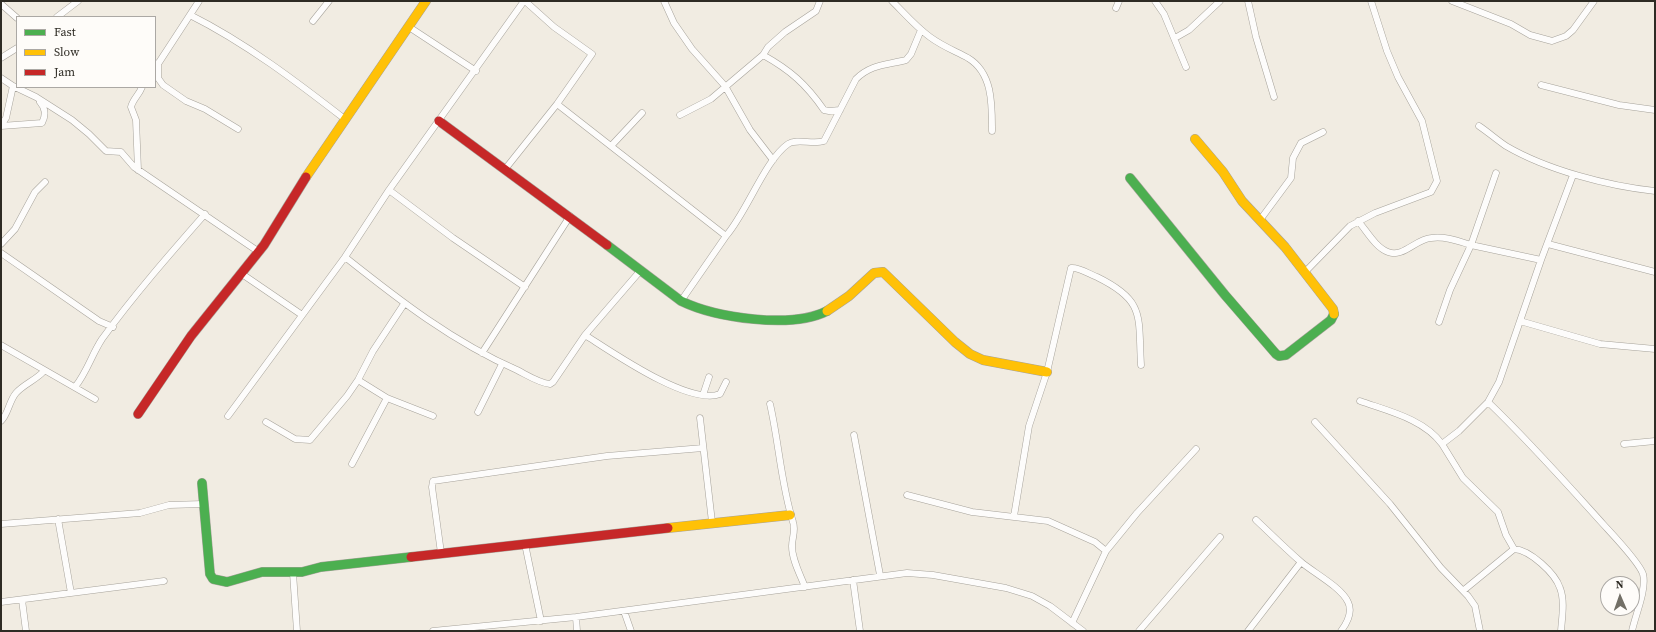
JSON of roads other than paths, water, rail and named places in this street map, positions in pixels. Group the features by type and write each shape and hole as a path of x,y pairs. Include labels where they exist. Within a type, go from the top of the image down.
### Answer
{"street":[{"path":"58,16 78,1"},
{"path":"199,1 157,66 158,78 163,85 186,101 206,109 238,130"},
{"path":"313,21 329,1"},
{"path":"138,414 191,336 232,283 242,274 259,252 316,162 426,1"},
{"path":"228,416 345,257 389,190 525,1 554,27 592,54 556,104 506,168"},
{"path":"664,1 671,19 692,49 725,86 750,130 773,160"},
{"path":"680,115 706,102 763,55 768,48 785,32 816,12 820,1"},
{"path":"892,1 921,30 945,48 969,59 983,74 992,97 992,131"},
{"path":"1116,8 1119,1"},
{"path":"1155,1 1164,14 1186,67"},
{"path":"1175,38 1188,30 1220,1"},
{"path":"1248,1 1256,37 1274,97"},
{"path":"1306,272 1340,234 1358,221 1431,192 1437,181 1422,121 1398,77 1387,51 1371,1"},
{"path":"1452,1 1511,24 1530,34 1552,41 1566,36 1573,30 1594,1"},
{"path":"1,4 16,17"},
{"path":"190,15 247,48 346,120"},
{"path":"409,27 476,71"},
{"path":"681,301 726,236 736,225 773,160 788,144 792,142 824,141 856,79 878,64 906,60 911,54 921,30"},
{"path":"1,58 16,49"},
{"path":"763,55 798,78 824,110 840,110"},
{"path":"1,78 16,87"},
{"path":"1541,85 1619,105 1655,110"},
{"path":"1,125 6,118 8,102 13,86"},
{"path":"17,88 36,97 81,126 106,151 121,152 138,170 259,252"},
{"path":"138,170 136,120 131,107 134,99 139,95 142,88"},
{"path":"1,125 42,123 45,118 45,110 44,106 36,97"},
{"path":"556,104 726,236"},
{"path":"611,146 642,113"},
{"path":"439,121 506,168 681,301 691,306 763,320 792,320 820,314 836,304 878,271 883,272 955,342 970,354 982,360 1047,372"},
{"path":"1479,126 1506,146 1573,175 1655,191"},
{"path":"1260,220 1291,178 1293,158 1301,143 1323,132"},
{"path":"1130,178 1225,295 1279,356 1286,355 1332,320 1334,316 1333,309 1306,272 1242,201 1224,172 1195,139"},
{"path":"1439,322 1450,290 1471,245 1496,173"},
{"path":"1442,444 1469,421 1488,402 1507,361 1541,260 1573,175"},
{"path":"1,244 21,220 35,192 45,182"},
{"path":"389,190 452,238 525,287"},
{"path":"75,387 88,368 102,340 148,280 205,214"},
{"path":"482,352 570,216"},
{"path":"1358,221 1377,244 1388,252 1396,253 1403,251 1424,239 1445,238 1541,260"},
{"path":"1548,244 1655,272"},
{"path":"1,253 99,321 113,327"},
{"path":"345,257 404,304 451,336 502,364 550,384 554,382 585,335 641,270"},
{"path":"1014,516 1029,426 1047,372 1069,270 1073,267 1114,285 1130,299 1138,315 1142,365"},
{"path":"242,274 302,315"},
{"path":"266,422 295,439 310,440 347,396 358,380 373,351 404,304"},
{"path":"1520,321 1600,344 1655,349"},
{"path":"585,335 665,383 703,395 716,396 720,394 726,382"},
{"path":"1,345 95,399"},
{"path":"478,412 502,364"},
{"path":"1,421 5,416 8,404 16,392 35,380 44,371"},
{"path":"703,395 709,377"},
{"path":"358,380 387,398 433,416"},
{"path":"352,464 387,398"},
{"path":"1360,401 1428,428 1442,444 1463,478 1498,512 1506,535 1514,549"},
{"path":"1488,402 1526,440 1584,503 1617,540 1642,573 1643,587 1632,631"},
{"path":"770,404 790,515 794,522 792,546 794,559 805,587"},
{"path":"700,418 712,522"},
{"path":"1315,422 1390,504 1441,568 1464,590 1475,606 1480,631"},
{"path":"854,435 880,575"},
{"path":"1624,444 1655,441"},
{"path":"441,553 432,487 434,481 607,456 703,448"},
{"path":"1072,623 1106,551 1137,513 1196,449"},
{"path":"202,483 210,574 213,579 227,582 262,572 293,573 321,567 712,522 790,515"},
{"path":"907,495 972,512 1014,516 1048,522 1096,542 1106,551"},
{"path":"1,524 140,513 178,504 203,504"},
{"path":"58,519 71,593"},
{"path":"1256,520 1301,562 1343,595 1349,603 1349,618 1341,631"},
{"path":"1139,631 1220,538"},
{"path":"525,544 541,621"},
{"path":"1464,590 1514,549 1520,549 1529,554 1556,580 1563,600 1561,631"},
{"path":"1248,631 1301,562"},
{"path":"293,573 297,631"},
{"path":"433,631 576,617 805,587 880,575 907,573 933,575 1006,588 1032,596 1050,606 1083,631"},
{"path":"853,580 860,631"},
{"path":"1,602 164,581"},
{"path":"22,600 26,631"},
{"path":"624,610 631,631"},
{"path":"576,617 577,631"},
{"path":"505,631 506,624"}]}
